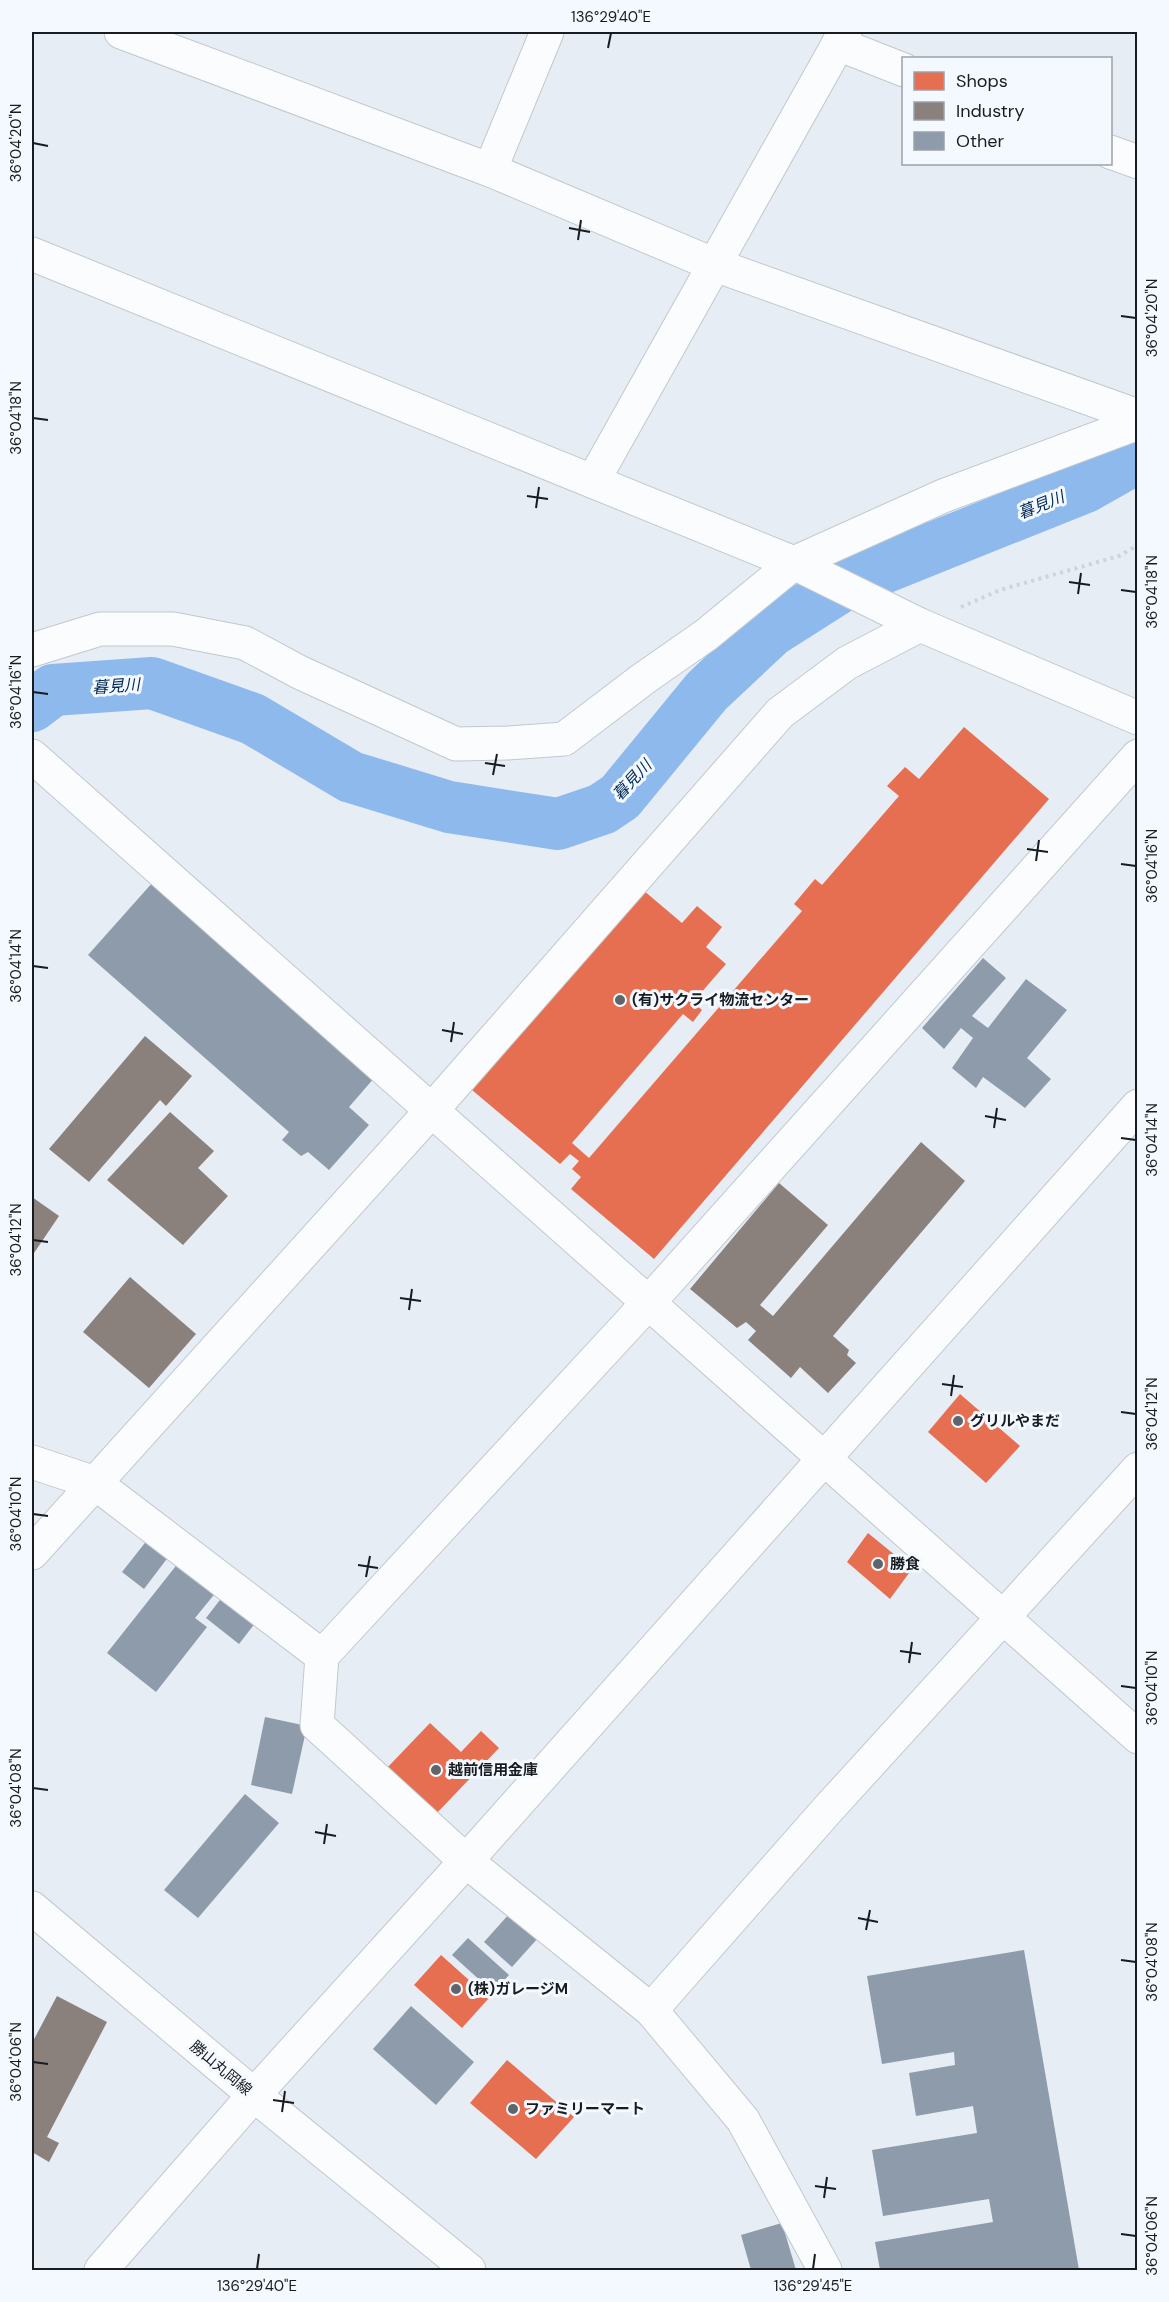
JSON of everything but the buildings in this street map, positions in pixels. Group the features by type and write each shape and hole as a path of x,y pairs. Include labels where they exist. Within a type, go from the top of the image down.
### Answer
{"street":[{"path":"121,32 490,170 715,265 1137,416"},
{"path":"490,170 547,32"},
{"path":"593,481 842,38 902,69"},
{"path":"1112,153 1137,162"},
{"path":"32,254 794,563 913,622 1137,718"},
{"path":"32,650 100,629 173,629 245,643 299,672 456,744 564,739 705,635 794,563 942,496 1137,423"},
{"path":"32,1553 432,1110 780,713 847,663 913,622"},
{"path":"825,2271 743,2120 651,2010 466,1861 317,1725 322,1656 649,1302 1137,756"},
{"path":"35,759 1137,1737"},
{"path":"101,2271 254,2096 1137,1106"},
{"path":"32,1462 95,1483 322,1656"},
{"path":"651,2010 821,1816 1137,1469"},
{"name":"勝山丸岡線","path":"32,1908 254,2096 469,2271"}],"path":[{"path":"913,622 1000,590 1119,556 1137,545"}],"waterway":[{"name":"暮見川","path":"32,706 53,690 152,683 253,719 351,777 449,807 558,824 602,809 620,797 707,691 771,631 848,582 1085,487 1138,457"}],"place":[{"name":"(有)サクライ物流センター","path":"620,1000"},
{"name":"グリルやまだ","path":"958,1421"},
{"name":"勝食","path":"878,1564"},
{"name":"越前信用金庫","path":"436,1770"},
{"name":"(株)ガレージM","path":"456,1989"},
{"name":"ファミリーマート","path":"513,2109"}]}
